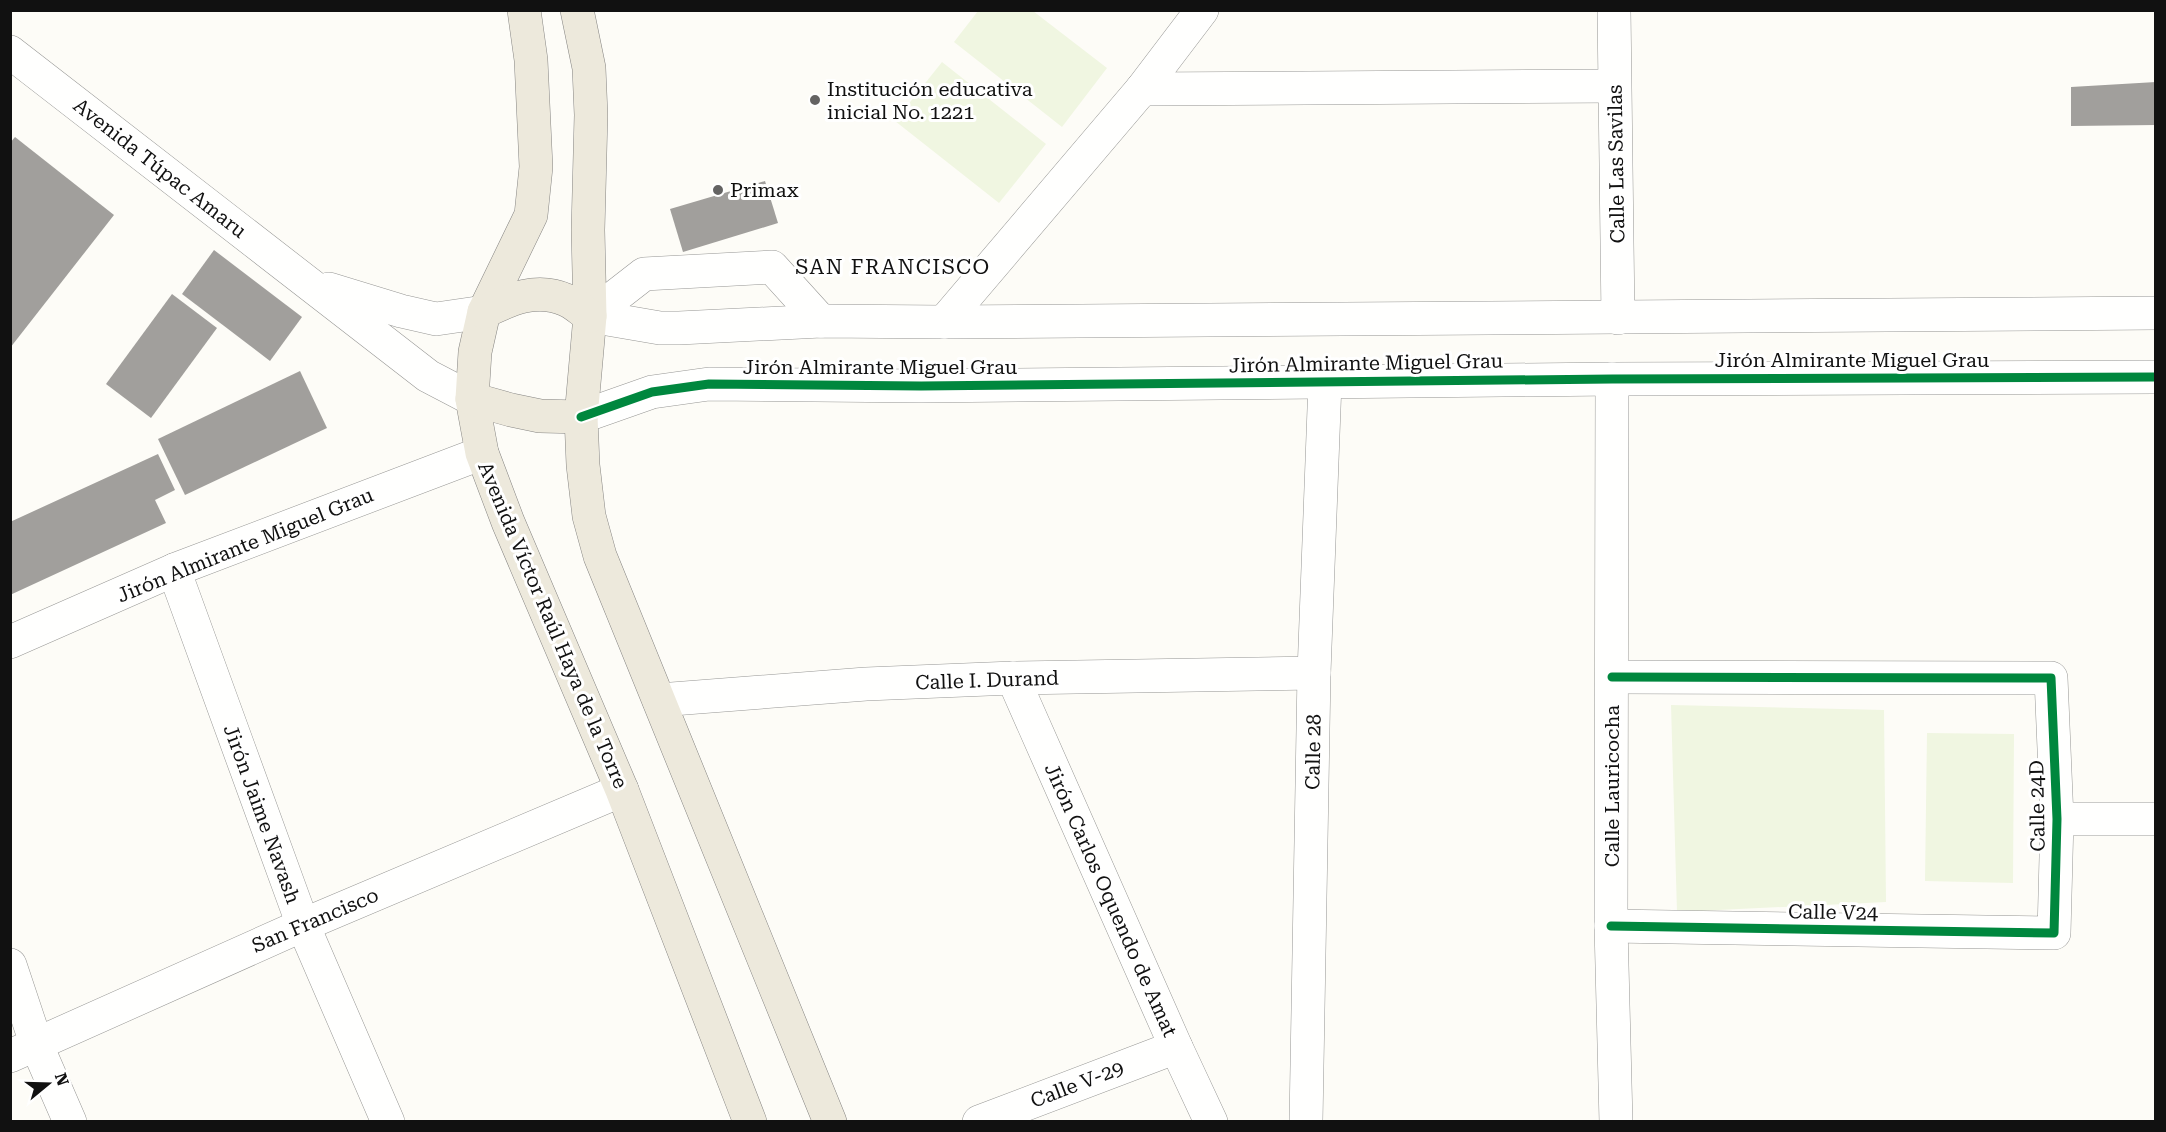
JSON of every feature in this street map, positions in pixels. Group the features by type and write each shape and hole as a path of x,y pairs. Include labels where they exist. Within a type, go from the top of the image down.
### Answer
{"main road":[{"name":"Avenida Víctor Raúl Haya de la Torre","path":"524,10 531,60 536,167 531,215 484,312 475,352 472,399 482,453 508,522 622,790 750,1122"},
{"path":"577,10 589,68 590,316 581,417 583,465 589,516 600,556 830,1122"},
{"path":"484,312 511,299 542,293 567,300 590,316"},
{"path":"472,399 540,416 581,417"}],"street":[{"path":"944,322 1142,89 1202,10"},
{"name":"Calle Las Savilas","path":"1614,10 1618,318"},
{"name":"Avenida Túpac Amaru","path":"10,52 428,376 472,399"},
{"path":"1142,89 1614,86"},
{"path":"590,316 644,274 772,267 821,321"},
{"name":"Avenida Túpac Amaru","path":"310,283 401,311 436,319 484,312"},
{"path":"590,316 660,328 821,321 2156,313"},
{"name":"Jirón Almirante Miguel Grau","path":"581,417 652,392 710,384 921,386 1612,379 2156,377"},
{"name":"Calle Lauricocha","path":"1612,379 1611,926 1616,1122"},
{"name":"Calle 28","path":"1306,1122 1314,673 1325,382"},
{"name":"Jirón Almirante Miguel Grau","path":"10,642 174,570 482,453"},
{"name":"Jirón Jaime Navash","path":"174,570 303,925 388,1122"},
{"name":"Calle I. Durand","path":"659,700 866,684 1013,678 1314,673"},
{"name":"Calle 24D","path":"1612,677 2050,678 2057,819 2054,933"},
{"name":"Jirón Carlos Oquendo de Amat","path":"1013,678 1211,1122"},
{"name":"San Francisco","path":"24,1051 303,925 622,790"},
{"path":"2057,819 2156,819"},
{"name":"Calle V24","path":"1611,926 2054,933"},
{"path":"10,965 24,1051 70,1122"},
{"name":"Calle V-29","path":"979,1122 1176,1047"}],"green space":[{"path":"978,11 1033,11 1107,68 1062,127 954,42"},
{"path":"942,62 1046,144 999,203 895,121"},
{"path":"1671,705 1884,710 1886,902 1677,912"},
{"path":"1927,733 2014,734 2013,883 1925,881"}],"building":[{"path":"2156,82 2156,125 2071,126 2071,87"},
{"path":"15,137 114,215 10,348 10,143"},
{"path":"765,181 778,223 683,252 670,209"},
{"path":"214,250 302,317 270,361 182,294"},
{"path":"172,294 217,328 151,418 106,384"},
{"path":"300,371 327,428 185,495 158,439"},
{"path":"158,454 175,490 155,500 166,523 10,595 10,522"}],"cycle path":[{"path":"581,417 652,392 709,384 921,386 1612,379 2156,377"},
{"path":"1611,926 2054,933 2057,819 2051,678 1612,677"}],"place":[{"name":"Institución educativa inicial No. 1221","path":"815,100"},
{"name":"Primax","path":"718,190"}],"district":[{"name":"SAN FRANCISCO","path":"893,267"}]}
